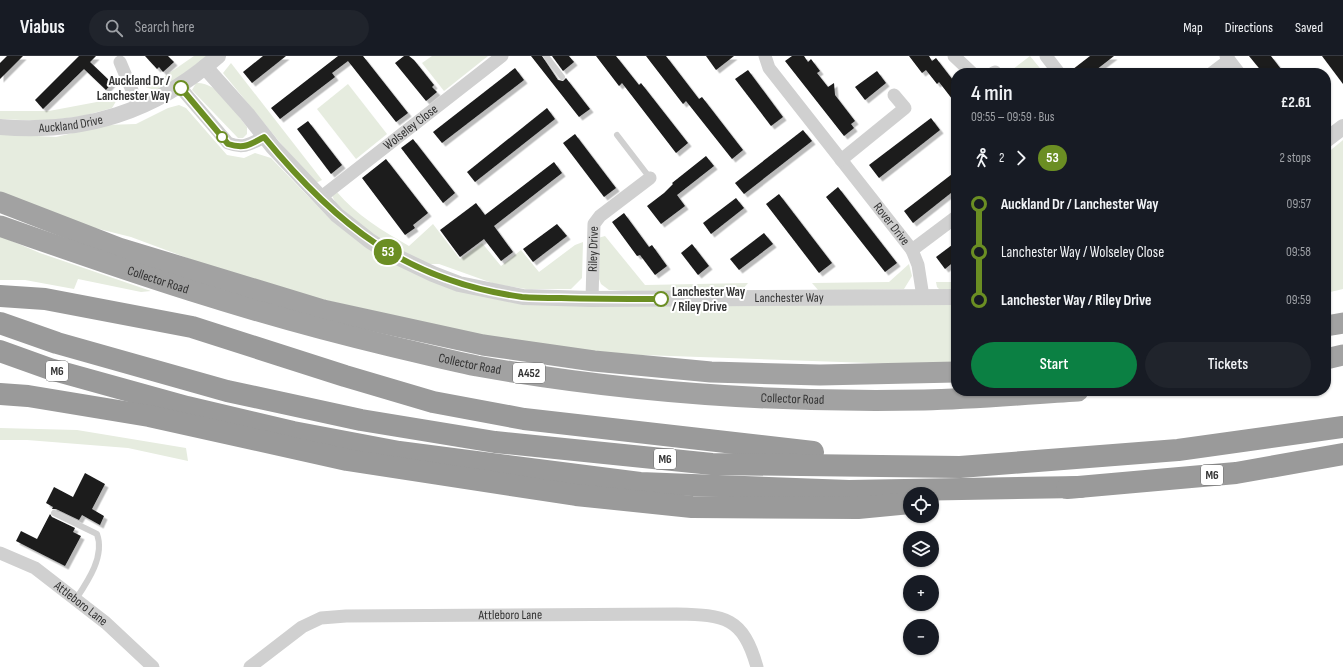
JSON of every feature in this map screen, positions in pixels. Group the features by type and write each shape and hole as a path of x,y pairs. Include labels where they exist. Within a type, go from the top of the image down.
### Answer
{"highway":[{"name":"Collector Road","path":"0,202 119,248 323,310 483,345 594,361 711,372 820,375 951,372"},
{"name":"Collector Road","path":"0,226 104,263 232,304 321,329 492,368 594,383 710,395 817,400 926,400 994,396"},
{"path":"0,296 45,299 192,327 344,376 433,402 524,419 727,444 960,467"},
{"path":"1331,325 1343,322"},
{"name":"M6","path":"0,323 57,343 227,391 361,420 495,442 712,464 960,467 1178,450 1343,427"},
{"path":"1331,344 1343,343"},
{"name":"M6","path":"0,350 50,369 187,407 293,432 399,452 625,481 849,491 1080,487 1236,473 1343,454"},
{"path":"1331,357 1343,356"},
{"path":"0,394 28,396 149,416 347,460 576,495 692,507 858,508 903,504"},
{"path":"939,500 1080,487"}],"street":[{"name":"Auckland Drive","path":"0,127 29,129 70,126 102,119 139,108 180,87 218,56"},
{"name":"Wolseley Close","path":"320,198 502,56"},
{"name":"Rover Drive","path":"765,56 769,68 912,250 918,265 923,297"},
{"path":"954,56 967,68"},
{"path":"1217,68 1227,58 1235,68"},
{"path":"120,62 139,108"},
{"name":"Lanchester Way","path":"205,67 264,137 337,215 370,241 440,277 458,284 491,292 523,297 592,299 951,297"},
{"path":"180,87 228,144 239,147 247,146 264,137"},
{"path":"841,160 905,108 894,95"},
{"path":"1331,136 1343,127"},
{"name":"Riley Drive","path":"592,299 594,224 600,216 650,178"},
{"path":"912,250 951,221"},
{"path":"1331,316 1343,314"},
{"name":"Attleboro Lane","path":"0,553 36,568 106,623 153,667"},
{"name":"Attleboro Lane","path":"250,667 302,627 321,618 346,616 708,614 721,617 735,624 746,636 752,649 757,667"}],"lane":[{"path":"546,56 562,77"},
{"path":"617,135 650,178"},
{"path":"54,513 97,534 101,544 90,579 76,599"}],"shaded area":[{"path":"194,56 207,56 158,91 145,87 155,83"},
{"path":"432,56 488,56 444,91 422,63"},
{"path":"1030,56 1040,68 1014,68"},
{"path":"231,63 322,180 314,184 223,73"},
{"path":"196,83 212,87 231,105 247,127 247,134 243,138 238,138 192,90"},
{"path":"348,84 387,134 356,159 317,109"},
{"path":"118,98 112,108 83,116 43,121 0,119 0,111 49,111"},
{"path":"179,105 186,108 227,155 244,158 255,153 271,158 331,220 493,297 951,304 951,363 927,365 585,353 476,334 329,301 249,281 131,237 83,225 0,193 0,134 56,137 106,125 136,124 168,108"},
{"path":"1343,140 1343,289 1331,292 1331,150"},
{"path":"337,192 361,215 409,246 433,224 460,259 482,243 501,266 521,250 539,272 575,245 583,242 582,278 571,289 526,289 495,284 439,264 426,264 366,231 336,203 332,196"},
{"path":"0,236 40,253 151,291 141,292 78,279 74,289 25,280 0,280"},
{"path":"605,236 645,285 748,283 743,289 646,292 609,290 601,284 599,279 598,238"},
{"path":"909,264 912,276 904,289 819,291 812,283 889,282"},
{"path":"936,282 951,282 951,290 940,290 937,287"},
{"path":"0,428 77,430 186,448 188,461 128,448 27,440 0,440"}],"building":[{"path":"7,56 23,56 0,79 0,63"},
{"path":"79,56 96,56 90,62 112,83 106,90 84,69 43,109 35,100"},
{"path":"145,56 168,56 174,62 163,72 159,67 157,69"},
{"path":"263,56 286,56 252,83 243,72"},
{"path":"338,56 363,56 408,113 396,122 348,61 332,73 335,77 280,119 271,108"},
{"path":"404,56 409,56 414,60 434,85 432,87 437,92 426,101 395,63"},
{"path":"531,56 542,56 558,80 563,81 566,78 590,109 579,117"},
{"path":"552,56 569,56 574,62 563,71"},
{"path":"596,56 616,56 639,85 641,83 688,143 676,153 622,83 619,86"},
{"path":"646,56 666,56 699,99 702,97 743,150 732,159 686,101 683,104"},
{"path":"706,56 734,56 716,70"},
{"path":"792,56 804,56 808,62 811,59 820,71 817,73 828,87 834,83 835,95 855,121 851,124 854,128 844,136 785,61"},
{"path":"909,56 929,56 932,61 936,58 951,78 951,98 939,82 937,84 926,70 922,73"},
{"path":"1090,56 1114,56 1098,68 1074,68"},
{"path":"1249,56 1271,56 1280,68 1259,68"},
{"path":"1322,56 1343,56 1343,84"},
{"path":"515,68 524,80 442,143 433,132"},
{"path":"748,70 783,117 771,126 735,79"},
{"path":"877,71 886,83 865,100 855,87"},
{"path":"547,108 555,119 475,182 467,172"},
{"path":"931,118 940,130 879,178 869,165"},
{"path":"308,121 342,165 331,174 297,129"},
{"path":"803,130 812,141 744,194 735,183"},
{"path":"575,134 616,188 604,197 563,143"},
{"path":"413,139 455,193 443,203 401,148"},
{"path":"706,156 714,166 677,195 685,206 661,224 647,206 664,193 673,184 672,183"},
{"path":"386,159 428,213 413,225 415,228 405,235 362,178"},
{"path":"554,162 562,173 494,226 513,252 501,261 484,239 460,257 440,230 476,203 485,215"},
{"path":"951,175 951,193 913,223 904,211"},
{"path":"838,187 897,263 885,272 826,197"},
{"path":"779,194 832,263 819,273 766,204"},
{"path":"736,198 744,208 711,234 703,223"},
{"path":"624,213 649,247 652,245 667,266 655,275 640,255 637,256 612,222"},
{"path":"557,224 567,236 533,262 523,249"},
{"path":"764,233 773,244 739,270 730,259"},
{"path":"692,244 709,266 698,275 681,253"},
{"path":"951,246 951,264 945,269 936,257"},
{"path":"85,473 105,484 92,509 104,516 100,525 82,515 79,520 56,509 52,509 53,507 46,503 54,487 73,497"},
{"path":"50,514 52,517 75,528 73,532 81,536 65,566 16,541 21,531 37,539"}],"bus line":[{"name":"53","path":"181,88 228,144 239,147 247,146 264,137 320,198 356,231 389,252 433,274 458,284 491,292 523,297 661,299"}],"place":[{"name":"Auckland Dr / Lanchester Way","path":"181,88"},
{"name":"Lanchester Way / Riley Drive","path":"661,299"}]}
